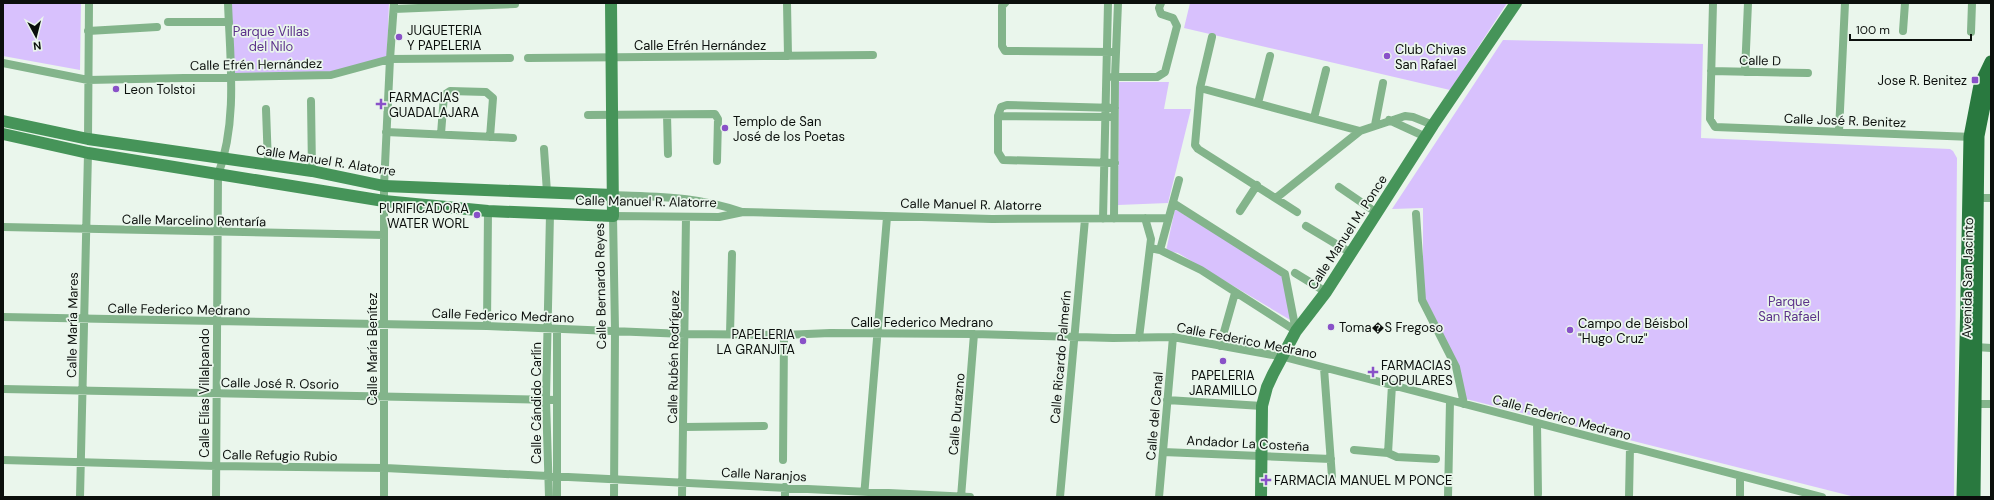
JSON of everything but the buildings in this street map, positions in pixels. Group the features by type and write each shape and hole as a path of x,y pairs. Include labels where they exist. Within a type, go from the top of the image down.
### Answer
{"main road":[{"name":"Avenida San Jacinto","path":"1963,497 1974,137 1980,85 1991,62"},
{"name":"Avenida San Jacinto","path":"1974,497 1976,347 1985,198 1974,137 1986,96 1991,85"}],"street":[{"path":"88,139 89,3"},
{"name":"Calle Elías Villalpando","path":"216,497 218,174 224,158 230,113 228,3"},
{"name":"Calle Bernardo Reyes","path":"610,3 615,330 614,497"},
{"path":"787,3 788,56"},
{"path":"1005,3 1002,6 1002,46 1005,51 1116,52"},
{"path":"1103,219 1108,3"},
{"path":"1114,219 1115,77 1118,3"},
{"path":"1106,77 1157,77 1166,72 1177,26 1173,18 1161,14 1159,8 1161,3"},
{"name":"Calle Manuel M. Ponce","path":"1261,497 1262,406 1270,380 1284,357 1296,331 1326,292 1433,125 1516,3"},
{"path":"1711,71 1713,3"},
{"path":"1745,72 1748,3"},
{"path":"1839,131 1845,3"},
{"path":"1903,31 1905,3"},
{"path":"1971,32 1972,3"},
{"path":"394,6 515,4"},
{"name":"Calle María Benítez","path":"384,497 384,186 394,6"},
{"path":"168,22 229,22"},
{"path":"88,31 157,27"},
{"path":"1212,36 1200,88 1194,139 1196,147 1297,212"},
{"name":"Calle Efrén Hernández","path":"528,58 873,55"},
{"path":"1258,103 1270,56"},
{"name":"Calle Efrén Hernández","path":"3,63 88,80 337,74 390,59 510,58"},
{"path":"1314,118 1326,70"},
{"name":"Calle D","path":"1711,71 1808,73"},
{"name":"Calle José R. Benitez","path":"1711,71 1710,120 1712,125 1717,128 1839,131 1974,137"},
{"path":"1375,125 1383,83"},
{"path":"1200,88 1360,131"},
{"path":"441,134 444,96 446,92 486,92 493,98 490,137"},
{"path":"312,101 312,171"},
{"path":"1115,108 1007,105 1001,107 998,116 998,155 1003,160 1115,163"},
{"path":"266,109 268,164"},
{"path":"588,115 667,116 713,114 716,116 717,160"},
{"path":"667,116 668,154"},
{"path":"998,116 1115,117"},
{"path":"1276,198 1360,131 1389,120 1405,116 1413,117 1433,125"},
{"name":"Calle Manuel R. Alatorre","path":"3,120 88,139 268,164 312,171 384,186 687,198 719,204 743,212"},
{"path":"1389,120 1426,137"},
{"path":"386,132 513,138"},
{"name":"Calle Manuel R. Alatorre","path":"3,134 88,153 384,201 488,211 613,216 719,217 743,212 887,217 1085,219 1168,218"},
{"path":"544,149 546,192"},
{"name":"Calle María Mares","path":"80,497 88,153"},
{"path":"1160,250 1179,180"},
{"path":"1240,212 1257,185"},
{"path":"1339,187 1377,213"},
{"path":"1173,203 1285,274 1296,331"},
{"path":"487,326 488,211"},
{"name":"Calle Cándido Carlín","path":"549,497 553,476 557,400 553,329 550,214"},
{"path":"1416,214 1422,300 1456,366 1464,404"},
{"name":"Calle Rubén Rodríguez","path":"682,497 686,334 686,216"},
{"path":"864,494 887,217"},
{"path":"1139,338 1150,248 1150,233 1145,218"},
{"name":"Calle Ricardo Palmerín","path":"1060,497 1085,219"},
{"path":"1306,226 1351,253"},
{"name":"Calle Marcelino Rentaría","path":"3,227 86,230 384,235"},
{"path":"1150,248 1160,250 1201,270 1234,293 1296,331"},
{"path":"730,334 732,254"},
{"path":"1295,273 1326,292"},
{"path":"1220,346 1234,293"},
{"name":"Calle Federico Medrano","path":"3,317 487,326 686,334 974,334 1139,338 1173,337 1284,357 1822,497"},
{"name":"Calle Cándido Carlín","path":"553,329 546,400 553,476 557,497"},
{"name":"Calle Durazno","path":"961,497 974,334"},
{"path":"783,460 784,335"},
{"name":"Calle del Canal","path":"1159,497 1173,337"},
{"path":"1976,347 1991,348"},
{"path":"1324,368 1332,477"},
{"path":"1388,454 1392,385"},
{"name":"Calle José R. Osorio","path":"3,389 557,400"},
{"path":"1167,400 1262,406"},
{"path":"1448,497 1450,401"},
{"path":"1976,404 1991,404"},
{"path":"1537,423 1538,494"},
{"path":"684,427 764,426"},
{"path":"1629,497 1630,447"},
{"path":"1354,450 1388,454 1397,457 1436,459"},
{"name":"Andador La Costeña","path":"1163,452 1331,459"},
{"name":"Calle Refugio Rubio","path":"3,460 216,466 385,468 553,476"},
{"name":"Calle Naranjos","path":"553,476 785,487 864,494 970,497"},
{"path":"1740,476 1740,497"},
{"path":"785,487 785,497"}],"green space":[{"path":"3,3 81,3 80,70 3,56"},
{"name":"Parque Villas del Nilo","path":"231,3 389,3 387,57 339,73 232,76"},
{"name":"Club Chivas San Rafael","path":"1190,3 1507,3 1450,90 1184,28"},
{"name":"Parque San Rafael","path":"1503,40 1703,44 1701,138 1950,149 1953,151 1957,158 1954,497 1855,497 1466,399 1458,363 1426,304 1423,282 1423,208 1392,209"},
{"path":"1119,82 1169,82 1164,109 1191,109 1168,203 1118,205"},
{"path":"1175,209 1283,275 1292,321 1178,253 1166,251"}],"place":[{"name":"JUGUETERIA Y PAPELERIA","path":"399,37"},
{"name":"Club Chivas San Rafael","path":"1387,56"},
{"name":"Jose R. Benitez","path":"1975,80"},
{"name":"Leon Tolstoi","path":"116,89"},
{"name":"FARMACIAS GUADALAJARA","path":"381,104"},
{"name":"Templo de San José de los Poetas","path":"725,128"},
{"name":"PURIFICADORA WATER WORL","path":"477,215"},
{"name":"Toma�S Fregoso","path":"1331,327"},
{"name":"Campo de Béisbol \"Hugo Cruz\"","path":"1570,330"},
{"name":"PAPELERIA LA GRANJITA","path":"803,341"},
{"name":"PAPELERIA JARAMILLO","path":"1223,361"},
{"name":"FARMACIAS POPULARES","path":"1373,372"},
{"name":"FARMACIA MANUEL M PONCE","path":"1266,480"}]}
